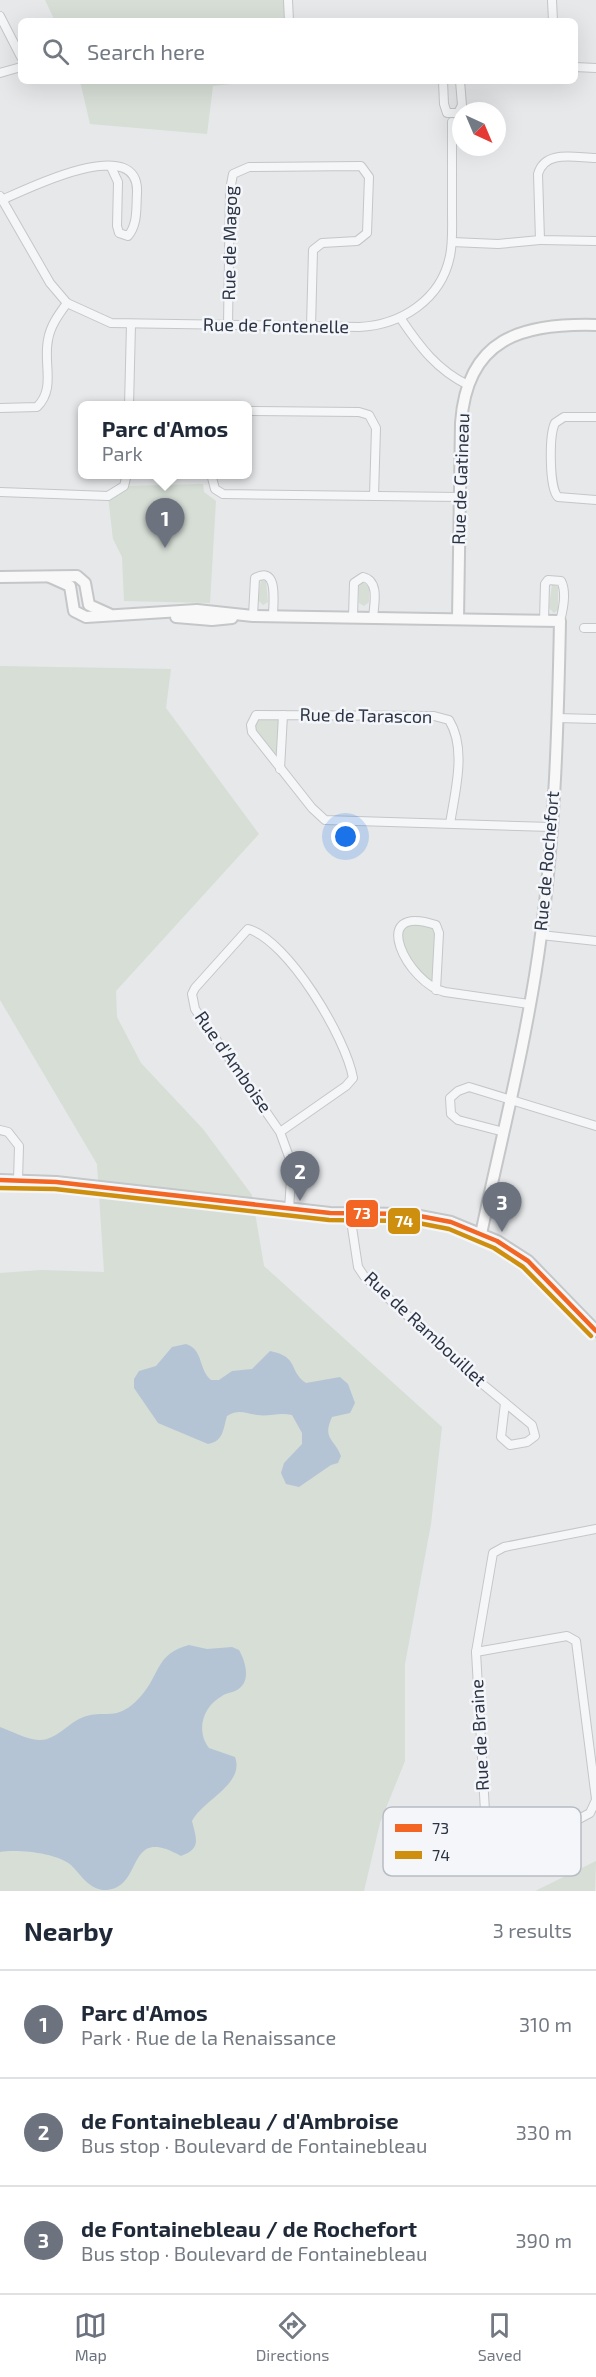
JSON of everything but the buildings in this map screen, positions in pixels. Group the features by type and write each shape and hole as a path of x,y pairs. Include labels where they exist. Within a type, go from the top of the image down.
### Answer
{"street":[{"path":"288,0 289,18"},
{"path":"552,0 553,18"},
{"path":"0,16 18,51"},
{"path":"578,67 596,68"},
{"path":"0,73 18,68"},
{"path":"444,84 444,104 447,113 453,114 458,113 462,105 460,84"},
{"name":"Rue de Fontenelle","path":"2,197 31,254 50,283 67,303 111,323 374,327 401,319 420,305 439,283 450,257 452,242 452,156"},
{"path":"540,240 538,174 542,164 553,158 596,158"},
{"name":"Rue de Magog","path":"228,326 230,190 233,174 249,167 356,164 366,170 369,177 368,229 360,240 322,243 313,250 311,327"},
{"path":"2,197 63,173 85,168 120,166 130,171 137,182 135,228 128,236 119,233 117,226 118,182 111,167"},
{"path":"452,242 498,244 540,240 596,241"},
{"path":"0,408 37,407 44,400 48,381 47,341 56,320 67,303"},
{"path":"401,319 429,358 447,373 468,385"},
{"path":"129,401 131,324"},
{"name":"Rue de Gatineau","path":"458,619 462,417 468,385 487,355 516,334 544,326 596,325"},
{"path":"252,411 359,412 369,415 376,428 375,496"},
{"path":"596,417 567,417 555,423 552,470 552,487 558,497 596,500"},
{"path":"0,492 108,496 124,486 126,479"},
{"path":"212,479 215,489 223,494 460,497"},
{"path":"0,577 50,577 67,574 80,577 85,583 89,605 109,614"},
{"path":"252,616 254,580 264,575 273,583 273,616"},
{"path":"50,577 71,588 73,609 78,615 93,618 109,614 161,614 213,620 273,616 353,617 373,618 458,619 544,621 560,621 563,611 563,586 560,580 548,580 545,584 544,621"},
{"path":"353,617 354,584 363,577 370,579 374,584 373,618"},
{"name":"Rue de Rochefort","path":"481,1234 511,1098 541,934 551,827 560,621"},
{"path":"584,628 596,628"},
{"name":"Rue de Tarascon","path":"450,824 457,778 458,735 449,720 434,716 256,715 251,725 252,732 280,769 325,820 450,824 551,827"},
{"name":"Rue de Tarascon","path":"280,769 283,715"},
{"path":"557,718 596,719"},
{"path":"436,990 439,933 436,925 423,921 406,920 400,925 397,933 398,944 416,975 436,990 529,1004"},
{"name":"Rue d'Amboise","path":"280,1132 346,1086 353,1078 351,1067 324,1010 306,982 270,941 258,932 248,929 195,988 192,1000 195,1009 280,1132 289,1149 292,1165 289,1209"},
{"path":"541,934 596,941"},
{"path":"504,1132 458,1120 450,1114 448,1106 450,1098 458,1091 469,1087 596,1125"},
{"path":"0,1131 8,1132 19,1146 18,1180"},
{"path":"0,1180 289,1209 420,1216 451,1222 481,1234 528,1261 596,1331"},
{"name":"Rue de Rambouillet","path":"351,1214 358,1267 364,1276 532,1425 535,1436 527,1442 510,1445 501,1437 505,1402"},
{"name":"Rue de Braine","path":"483,1807 476,1652 493,1553 504,1547 596,1529"},
{"path":"476,1652 567,1636 576,1641 596,1800 590,1813 581,1818"}],"shaded area":[{"path":"45,0 288,0 289,18 54,18"},
{"path":"81,84 231,84 213,86 207,134 90,124"},
{"path":"203,484 204,492 216,501 210,603 124,601 122,557 113,539 108,496 124,486"},
{"path":"261,580 266,581 268,602 263,605 258,600"},
{"path":"363,582 369,587 369,602 364,606 359,603 359,586"},
{"path":"552,584 558,587 558,610 554,613 549,608"},
{"path":"0,666 171,669 166,708 259,834 116,991 117,1017 141,1063 203,1129 252,1195 264,1266 442,1427 431,1524 405,1664 405,1761 386,1807 383,1807 383,1816 364,1891 0,1891 0,1273 41,1270 104,1272 97,1164 0,1000"},
{"path":"256,715 283,715 280,769 252,732"},
{"path":"406,920 436,925 436,990 425,983 398,943"},
{"path":"596,1861 595,1891 535,1891 566,1876 581,1876 581,1868"}],"water":[{"path":"186,1344 196,1351 204,1371 211,1380 219,1380 232,1371 252,1369 270,1351 286,1357 306,1383 340,1377 348,1384 355,1403 350,1413 332,1417 329,1424 330,1438 341,1456 338,1463 331,1465 299,1487 286,1484 281,1473 284,1463 302,1444 302,1433 292,1415 261,1415 242,1412 231,1414 227,1416 220,1437 208,1444 158,1423 134,1388 134,1379 139,1371 156,1366 172,1347"},
{"path":"189,1645 207,1649 232,1647 239,1650 246,1672 246,1678 240,1688 215,1701 203,1720 203,1734 209,1748 235,1757 236,1767 229,1784 197,1813 192,1821 196,1842 192,1850 181,1856 163,1848 150,1848 142,1853 125,1880 116,1887 103,1890 89,1884 71,1865 57,1857 17,1851 0,1852 0,1727 30,1739 45,1740 79,1719 124,1710 141,1696 170,1653"}],"transit line":[{"name":"73","path":"0,1180 56,1182 330,1213 409,1214 451,1222 497,1241 528,1261 596,1331"},
{"name":"74","path":"0,1188 55,1189 329,1220 408,1221 449,1229 494,1248 523,1267 591,1336"}],"place":[{"name":"Parc d'Amos","path":"165,548"},
{"name":"de Fontainebleau / d'Ambroise","path":"300,1201"},
{"name":"de Fontainebleau / de Rochefort","path":"502,1232"}]}
